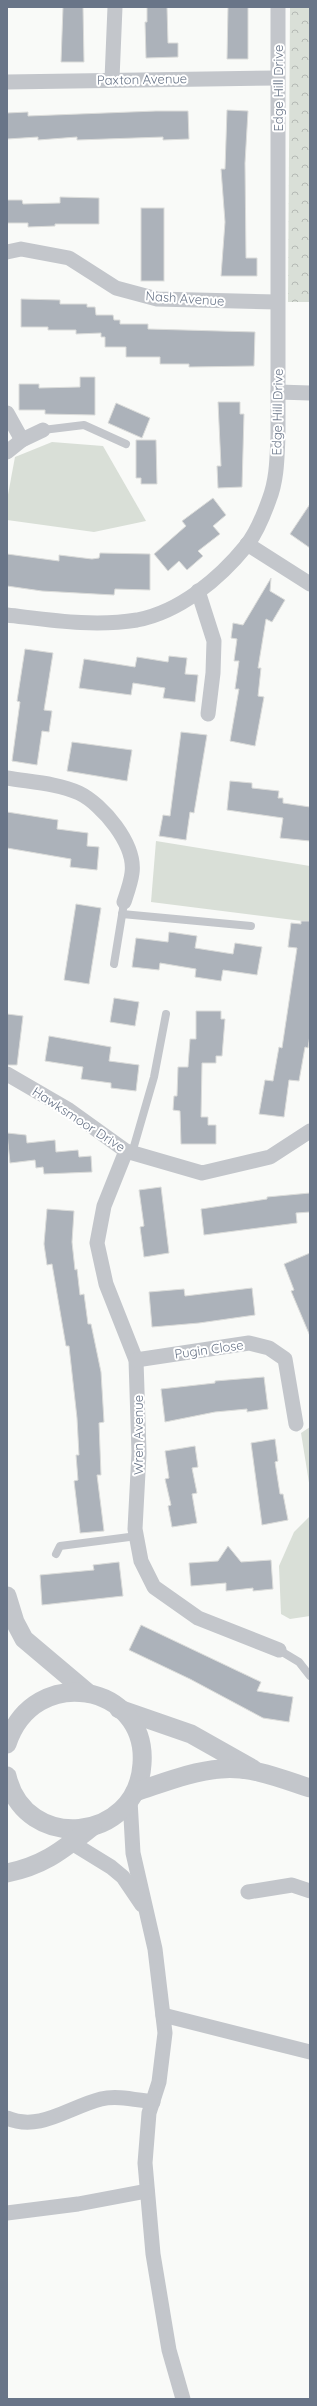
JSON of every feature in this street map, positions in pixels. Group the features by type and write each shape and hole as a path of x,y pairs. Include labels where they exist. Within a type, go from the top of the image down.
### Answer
{"street":[{"path":"112,79 115,7"},
{"name":"Edge Hill Drive","path":"7,615 88,624 138,620 166,611 217,577 247,544 270,499 276,472 278,392 278,7"},
{"name":"Paxton Avenue","path":"7,82 112,79 277,78"},
{"name":"Nash Avenue","path":"7,252 21,249 69,258 116,288 157,299 278,302"},
{"path":"278,392 310,393"},
{"path":"7,413 22,440"},
{"path":"7,452 22,440 43,430"},
{"path":"247,544 310,584"},
{"path":"198,591 214,641 213,673 208,714"},
{"path":"7,778 72,791 99,805 113,823 128,848 132,872 123,908"},
{"name":"Hawksmoor Drive","path":"7,1074 70,1110 129,1152 202,1173 270,1157 310,1131"},
{"name":"Wren Avenue","path":"129,1152 104,1206 97,1243 106,1284 136,1360 139,1452 137,1536 141,1561 154,1587 198,1618 279,1650"},
{"name":"Pugin Close","path":"136,1360 249,1343 269,1348 285,1359 296,1424"},
{"path":"7,1596 15,1622 24,1639 88,1693"},
{"path":"7,1744 18,1720 38,1702 62,1692 88,1693 105,1699 119,1709 191,1734 259,1772"},
{"path":"119,1709 137,1733 142,1751 142,1772 133,1796 133,1853 155,1949 165,2033 159,2082 149,2114 145,2163 154,2262 169,2350 183,2399"},
{"path":"7,1873 24,1869 50,1859 93,1827 111,1818 133,1796 200,1772 222,1768 259,1772 310,1788"},
{"path":"7,1782 21,1805 42,1822 67,1829 93,1827"},
{"path":"72,1843 111,1867 123,1877 146,1911"},
{"path":"248,1892 292,1885 310,1891"},
{"path":"163,2015 310,2052"},
{"path":"7,2118 17,2122 33,2122 60,2116 81,2105 102,2099 153,2102"},
{"path":"7,2213 78,2204 147,2191"}],"lane":[{"path":"43,430 84,425 126,444"},
{"path":"114,964 123,908 251,926"},
{"path":"129,1152 154,1077 166,1014"},
{"path":"56,1554 60,1546 137,1536"},
{"path":"279,1650 298,1662 310,1676"}],"green space":[{"path":"290,7 310,7 310,302 288,302"},
{"path":"52,442 103,446 146,521 94,532 7,520 7,500 15,457"},
{"path":"156,841 310,866 310,922 151,902"},
{"path":"310,1427 310,1489 301,1433"},
{"path":"310,1516 310,1616 290,1619 281,1614 279,1566 294,1532"}],"building":[{"path":"63,7 83,7 84,62 61,62"},
{"path":"147,7 167,7 168,43 178,43 178,57 146,58 145,22 147,22"},
{"path":"228,7 248,7 248,59 227,59"},
{"path":"227,110 248,111 245,163 246,258 257,258 257,276 221,276 225,222 221,169 225,169"},
{"path":"188,111 189,139 163,140 163,137 77,140 77,137 38,140 38,137 7,139 7,113 28,112 28,116"},
{"path":"60,197 99,198 99,224 55,224 55,226 28,227 28,223 7,223 7,200 22,200 23,204 60,203"},
{"path":"141,208 164,208 164,281 141,281"},
{"path":"21,299 60,300 60,304 87,304 87,307 95,307 96,315 113,315 114,320 120,320 120,324 148,324 148,329 255,332 254,366 189,367 189,364 160,364 160,357 126,357 126,347 105,347 105,337 101,337 101,333 76,334 76,330 48,330 48,327 21,327"},
{"path":"80,377 95,377 95,415 45,414 45,410 19,410 19,384 39,384 39,388 80,387"},
{"path":"218,402 240,402 240,414 244,414 242,487 218,488 217,466 221,466"},
{"path":"116,403 150,418 142,438 108,423"},
{"path":"136,440 156,440 157,484 141,484 141,478 136,478"},
{"path":"213,498 226,515 213,526 220,534 198,551 203,556 187,570 179,561 168,571 154,554 186,526 182,521"},
{"path":"310,504 310,548 290,534"},
{"path":"100,553 150,554 150,590 115,589 114,595 42,591 7,586 7,554 59,561 59,555 92,559 99,558"},
{"path":"271,578 270,591 285,600 272,622 266,619 258,668 261,668 258,696 264,697 255,746 230,741 239,689 235,689 239,661 234,661 237,639 231,638 233,623 243,625"},
{"path":"25,649 53,653 44,710 52,711 49,732 42,731 37,765 12,761 20,702 17,701"},
{"path":"169,656 187,658 185,674 198,675 195,702 163,698 165,688 133,683 131,695 79,688 84,659 135,667 137,657 168,662"},
{"path":"181,732 207,735 194,813 190,812 186,840 159,836 163,815 170,816"},
{"path":"72,742 132,750 127,781 67,771"},
{"path":"230,781 252,783 252,788 279,791 278,798 283,798 283,803 310,807 310,841 280,838 283,818 227,810"},
{"path":"7,812 58,820 57,829 88,833 87,846 99,847 97,870 70,867 71,859 7,848"},
{"path":"76,904 101,908 89,984 64,980"},
{"path":"301,921 310,921 310,1035 308,1048 305,1047 299,1081 289,1080 284,1117 259,1114 265,1080 273,1081 279,1047 282,1048 297,948 288,947 291,923 301,924"},
{"path":"169,932 197,936 195,948 233,954 235,943 262,947 257,975 223,970 221,981 195,977 196,969 160,963 159,970 132,967 136,938 168,942"},
{"path":"114,998 139,1002 135,1026 110,1022"},
{"path":"196,1011 221,1011 221,1019 225,1019 222,1056 216,1056 216,1063 202,1063 201,1117 208,1117 208,1125 216,1125 216,1144 181,1144 180,1111 173,1110 174,1096 177,1096 178,1067 188,1067 190,1039 196,1039"},
{"path":"7,1014 23,1016 17,1065 7,1065"},
{"path":"49,1036 111,1047 109,1061 139,1065 136,1091 111,1088 111,1083 81,1079 83,1067 45,1061"},
{"path":"7,1133 26,1135 27,1143 55,1140 56,1152 78,1150 79,1157 91,1156 92,1172 44,1174 43,1167 36,1168 35,1160 10,1163"},
{"path":"161,1187 169,1253 144,1257 140,1227 144,1226 139,1190"},
{"path":"310,1193 310,1212 296,1213 297,1223 204,1235 201,1209 267,1199 267,1197"},
{"path":"47,1209 74,1211 72,1242 75,1270 77,1269 80,1295 84,1294 88,1324 91,1324 101,1372 104,1422 99,1423 101,1475 97,1475 104,1531 80,1533 74,1481 78,1480 76,1455 79,1455 77,1418 69,1346 66,1346 52,1264 47,1265 44,1244"},
{"path":"310,1253 310,1336 291,1291 294,1290 284,1264"},
{"path":"252,1288 255,1315 199,1323 152,1327 149,1292 184,1289 185,1296"},
{"path":"264,1377 268,1409 247,1412 247,1409 215,1412 165,1422 161,1389 215,1383 215,1381"},
{"path":"275,1439 278,1461 275,1462 280,1494 283,1494 288,1520 262,1525 251,1443"},
{"path":"195,1446 198,1467 192,1468 197,1493 192,1494 197,1523 172,1527 168,1506 171,1505 165,1479 169,1478 165,1451"},
{"path":"228,1546 241,1562 271,1560 273,1589 253,1591 253,1588 226,1591 226,1583 191,1586 189,1563 218,1561"},
{"path":"119,1562 123,1596 42,1605 40,1575 94,1570 93,1565"},
{"path":"141,1625 261,1682 257,1691 293,1697 289,1722 263,1718 190,1679 129,1650"}]}
